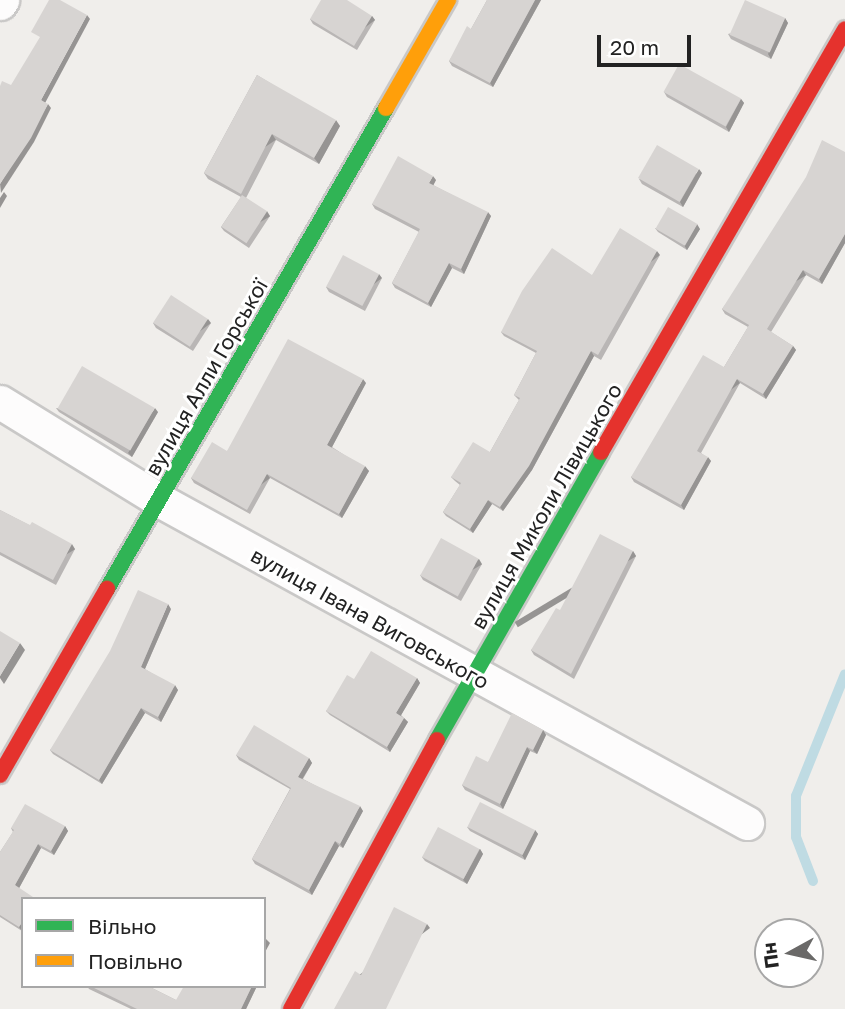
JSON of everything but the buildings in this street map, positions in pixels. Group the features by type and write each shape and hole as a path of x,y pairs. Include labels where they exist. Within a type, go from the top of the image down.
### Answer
{"street":[{"name":"вулиця Алли Горської","path":"0,775 448,0"},
{"name":"вулиця Миколи Лівицького","path":"291,1009 473,675 845,29"},
{"name":"вулиця Івана Виговського","path":"0,402 159,500 473,675 747,823"}],"waterway":[{"path":"813,881 796,837 796,796 845,674"}],"traffic: fast":[{"path":"107,589 386,108"},
{"path":"437,740 601,452"}],"traffic: slow":[{"path":"386,108 448,0"}],"traffic: jam":[{"path":"601,452 845,29"},
{"path":"0,775 107,589"},
{"path":"291,1009 437,740"}]}
